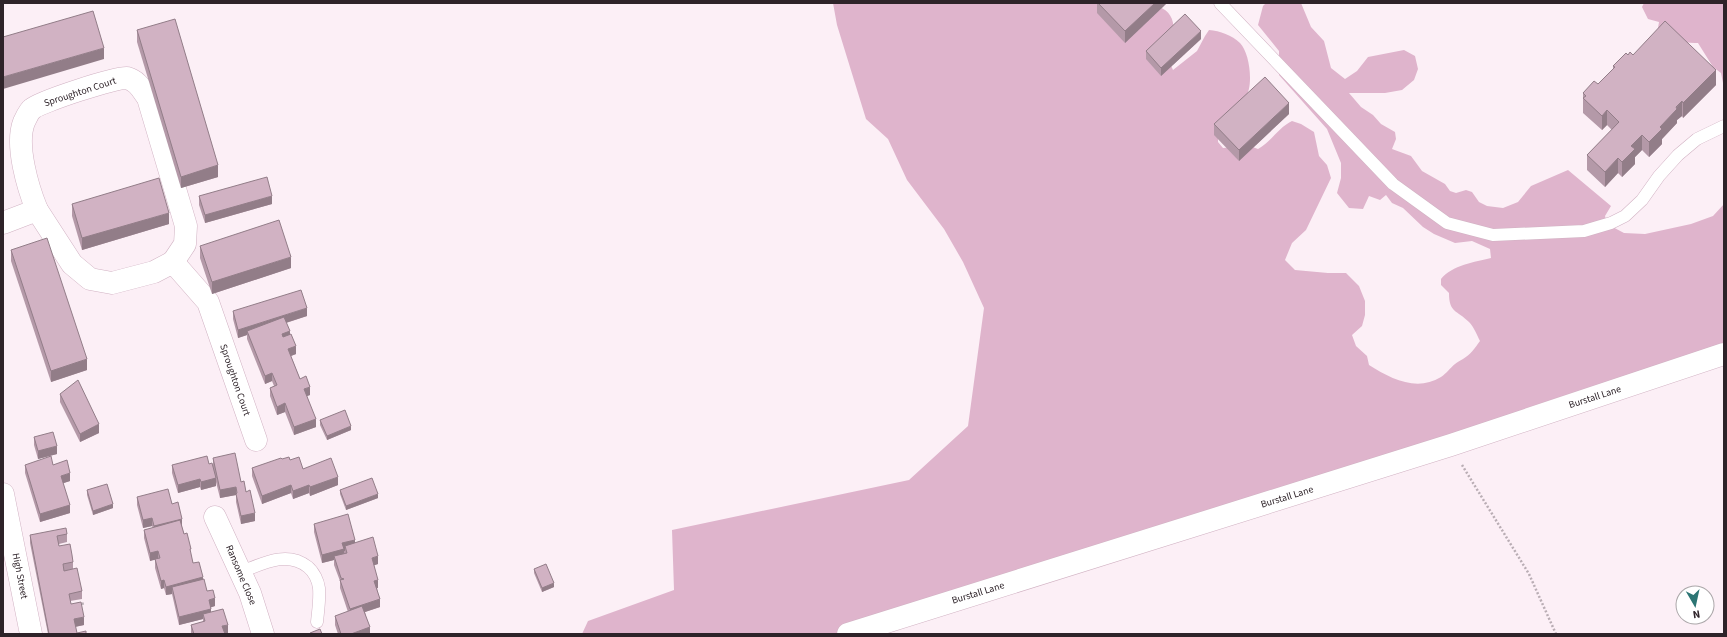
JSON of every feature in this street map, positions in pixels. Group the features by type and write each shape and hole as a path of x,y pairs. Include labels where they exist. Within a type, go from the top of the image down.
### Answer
{"street":[{"name":"Sproughton Court","path":"125,77 136,81 148,98 186,226 185,244 173,262 154,272 112,283 90,279 72,264 37,210 31,194 20,149 24,122 32,109 48,101 125,77"},
{"path":"3,223 37,210"},
{"name":"Sproughton Court","path":"173,262 208,302 256,440"},
{"name":"Burstall Lane","path":"848,634 1451,445 1724,354"},
{"name":"High Street","path":"3,494 31,634"},
{"name":"Ransome Close","path":"215,517 241,572 263,634"}],"lane":[{"path":"1220,3 1393,184 1447,223 1493,235 1584,231 1611,224 1625,216 1642,200 1659,176 1678,155 1697,139 1724,126"},
{"path":"241,572 269,561 279,559 291,559 304,564 310,569 316,578 319,587 317,622"}],"path":[{"path":"1451,445 1529,574 1556,634"},
{"path":"77,605 85,603"}],"shaded area":[{"path":"833,3 1147,4 1163,9 1169,13 1172,20 1174,30 1170,59 1173,70 1197,51 1209,30 1222,32 1230,36 1240,43 1246,54 1250,70 1250,78 1248,93 1242,102 1218,124 1218,142 1223,148 1250,146 1258,149 1292,121 1301,124 1314,132 1319,156 1327,165 1331,178 1306,230 1292,243 1285,260 1295,270 1346,273 1359,286 1365,301 1365,315 1362,326 1352,335 1356,346 1367,356 1369,365 1386,375 1404,382 1423,383 1432,381 1441,377 1456,363 1468,355 1480,341 1471,324 1452,308 1449,293 1441,285 1441,279 1457,267 1491,258 1490,249 1472,241 1455,243 1434,234 1423,227 1403,208 1392,203 1386,195 1380,200 1369,196 1363,209 1349,208 1337,193 1341,178 1341,163 1327,129 1279,75 1279,51 1258,25 1263,6 1266,3 1301,3 1311,27 1324,41 1331,68 1345,79 1357,71 1368,57 1404,50 1415,56 1418,69 1414,80 1402,90 1385,93 1349,93 1361,107 1373,115 1381,124 1395,132 1396,139 1392,149 1411,156 1422,171 1445,184 1450,191 1456,193 1466,190 1472,192 1479,202 1487,206 1503,208 1518,202 1531,186 1568,170 1611,206 1605,216 1607,224 1624,233 1645,234 1691,224 1713,216 1724,204 1724,354 848,634 582,634 588,621 674,590 672,530 909,480 968,426 984,308 963,262 944,229 907,180 888,139 866,119 837,25"},
{"path":"1644,3 1724,3 1724,88 1721,73 1713,67 1698,43 1682,41 1662,32 1658,28 1659,22 1648,19 1642,7"}],"building":[{"path":"1098,3 1155,3 1125,31"},
{"path":"93,11 104,48 3,77 3,37"},
{"path":"1185,14 1201,31 1161,68 1146,51"},
{"path":"175,19 218,165 181,177 137,30"},
{"path":"1665,21 1716,70 1683,103 1682,101 1676,107 1677,109 1660,127 1662,129 1649,142 1642,135 1631,146 1635,149 1622,162 1618,158 1605,172 1587,155 1619,122 1607,110 1602,116 1583,98 1586,96 1583,93 1594,81 1598,84 1615,67 1613,66 1626,53 1628,55 1630,52 1633,55"},
{"path":"1265,77 1289,103 1239,150 1214,124"},
{"path":"267,177 272,196 205,215 199,196"},
{"path":"159,178 169,213 82,238 72,204"},
{"path":"279,220 291,257 212,282 200,246"},
{"path":"47,238 87,359 51,371 11,250"},
{"path":"301,290 307,308 238,330 233,311"},
{"path":"284,317 290,331 282,334 283,337 291,334 296,346 288,349 300,379 306,376 310,387 304,389 316,419 294,427 285,403 277,407 270,388 277,385 272,373 265,376 247,331"},
{"path":"78,380 99,424 80,434 60,394"},
{"path":"345,410 351,426 327,436 320,420"},
{"path":"53,432 57,446 38,451 34,437"},
{"path":"235,453 241,482 244,481 246,492 250,490 255,513 241,516 236,487 220,490 213,458"},
{"path":"51,456 53,465 67,460 70,473 61,476 70,505 40,514 25,465"},
{"path":"207,456 209,464 212,463 216,478 201,482 200,479 178,485 172,465"},
{"path":"289,457 290,460 299,457 303,469 331,458 338,477 310,487 309,485 293,491 291,485 262,496 252,468 281,458"},
{"path":"372,478 378,494 346,506 340,490"},
{"path":"107,484 113,504 93,511 87,490"},
{"path":"168,489 172,504 178,502 182,519 154,526 152,518 143,520 137,497"},
{"path":"348,514 355,540 342,543 344,549 322,555 314,524"},
{"path":"180,520 184,534 187,533 193,563 199,562 203,577 166,587 164,580 161,581 155,559 160,558 158,551 150,553 144,530"},
{"path":"66,528 67,534 57,536 59,546 70,544 73,562 63,564 64,571 77,568 82,591 69,594 71,604 81,602 84,617 74,619 77,633 86,631 86,634 49,634 30,535"},
{"path":"373,537 378,556 372,558 378,580 374,581 380,599 350,609 340,580 344,579 341,578 334,556 347,553 345,546"},
{"path":"546,564 554,583 542,588 534,569"},
{"path":"204,579 207,591 213,590 215,598 209,600 211,609 179,617 172,587"},
{"path":"362,606 370,627 351,634 341,634 335,616"},
{"path":"223,609 228,625 222,626 225,634 194,634 191,625 205,621 203,614"},
{"path":"320,629 322,634 310,633"}]}
